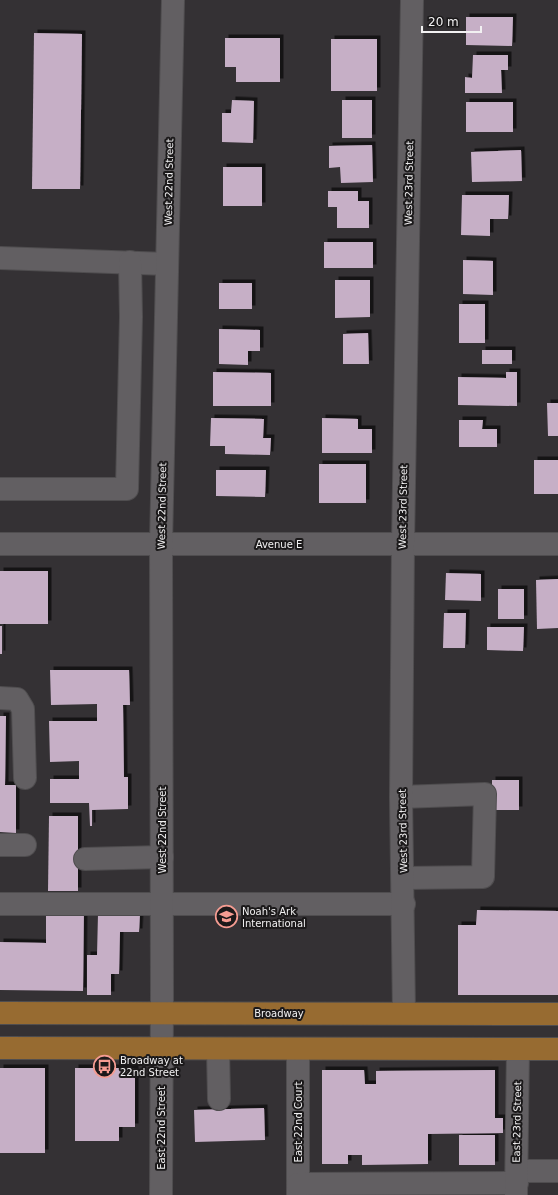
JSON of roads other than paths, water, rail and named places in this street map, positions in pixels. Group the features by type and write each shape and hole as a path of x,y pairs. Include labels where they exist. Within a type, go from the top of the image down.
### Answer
{"main road":[{"name":"Broadway","path":"0,1012 558,1014"},
{"path":"0,1048 558,1049"}],"street":[{"name":"West 22nd Street","path":"162,1012 161,544 173,0"},
{"name":"West 23rd Street","path":"404,1013 404,878 401,797 403,544 412,0"},
{"path":"0,258 167,264"},
{"path":"0,489 127,489 130,375 130,262"},
{"path":"130,375 165,378"},
{"path":"129,434 163,433"},
{"name":"Avenue E","path":"0,544 558,544"},
{"path":"0,698 17,699 23,709 25,778"},
{"path":"401,797 485,794 483,878 404,878"},
{"path":"0,845 25,845"},
{"path":"85,859 162,857"},
{"path":"0,904 404,904"},
{"name":"East 22nd Street","path":"161,1195 162,1012"},
{"path":"218,1049 218,1099"},
{"name":"East 22nd Court","path":"298,1049 298,1189"},
{"name":"East 23rd Street","path":"517,1183 518,1049"},
{"path":"298,1189 517,1183 558,1171"}],"place":[{"name":"Noah's Ark International","path":"226,917"},
{"name":"Broadway at 22nd Street","path":"104,1066"}]}
